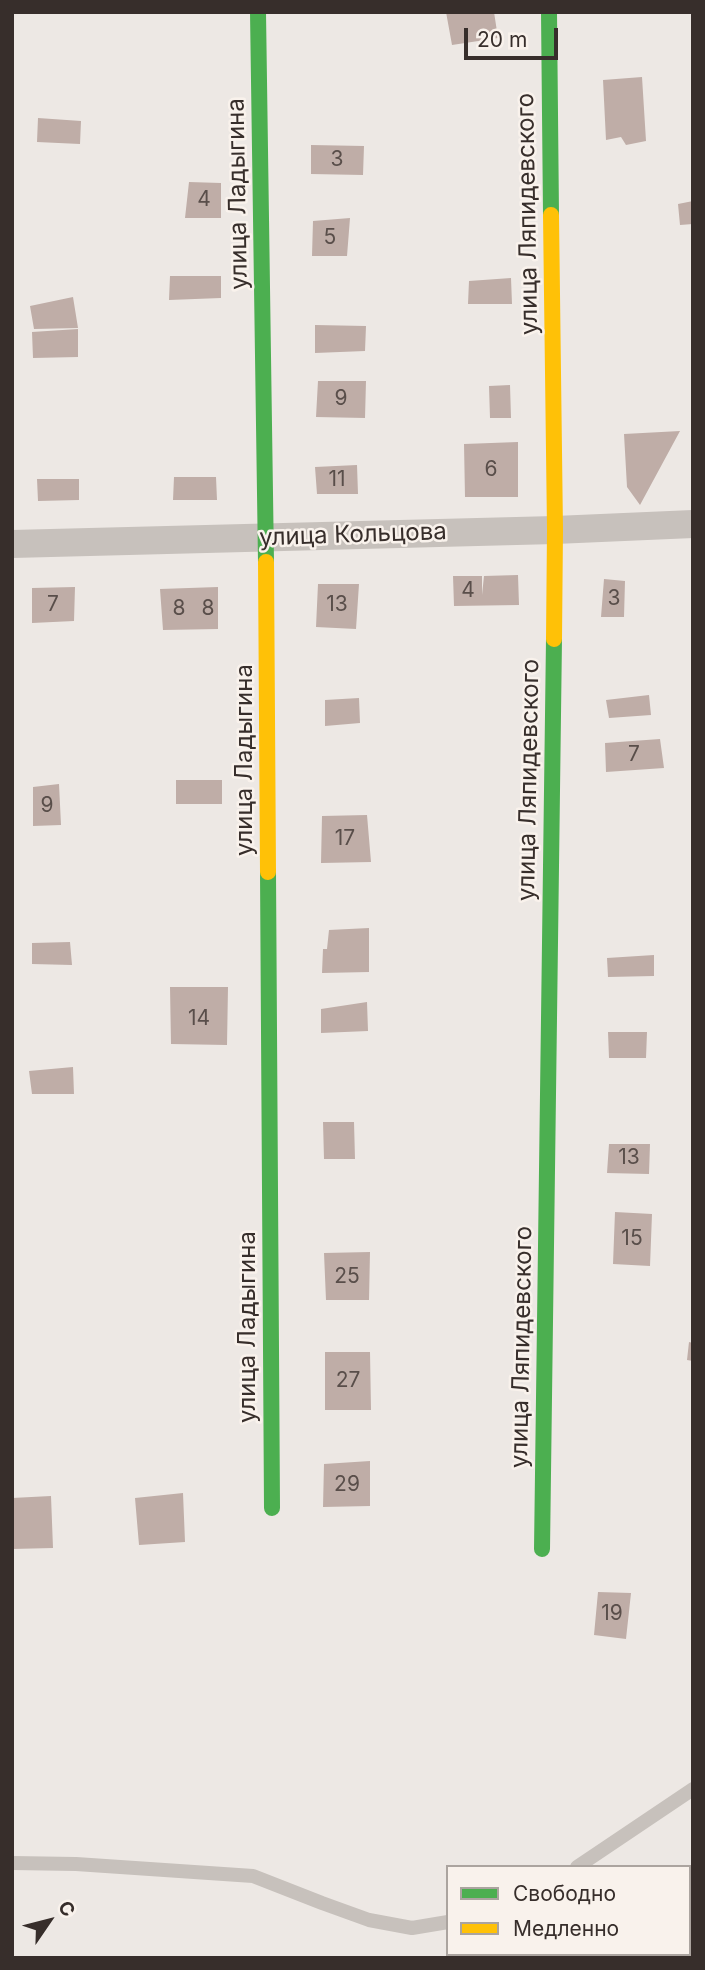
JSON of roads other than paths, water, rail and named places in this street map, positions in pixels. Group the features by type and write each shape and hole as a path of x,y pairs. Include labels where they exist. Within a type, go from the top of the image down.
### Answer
{"street":[{"name":"улица Ладыгина","path":"258,12 266,538 272,1508"},
{"name":"улица Ляпидевского","path":"542,1549 555,530 549,12"},
{"name":"улица Кольцова","path":"12,544 693,524"}],"lane":[{"path":"580,1865 693,1788"},
{"path":"12,1863 76,1864 253,1876 369,1920 412,1928 446,1922"}]}
